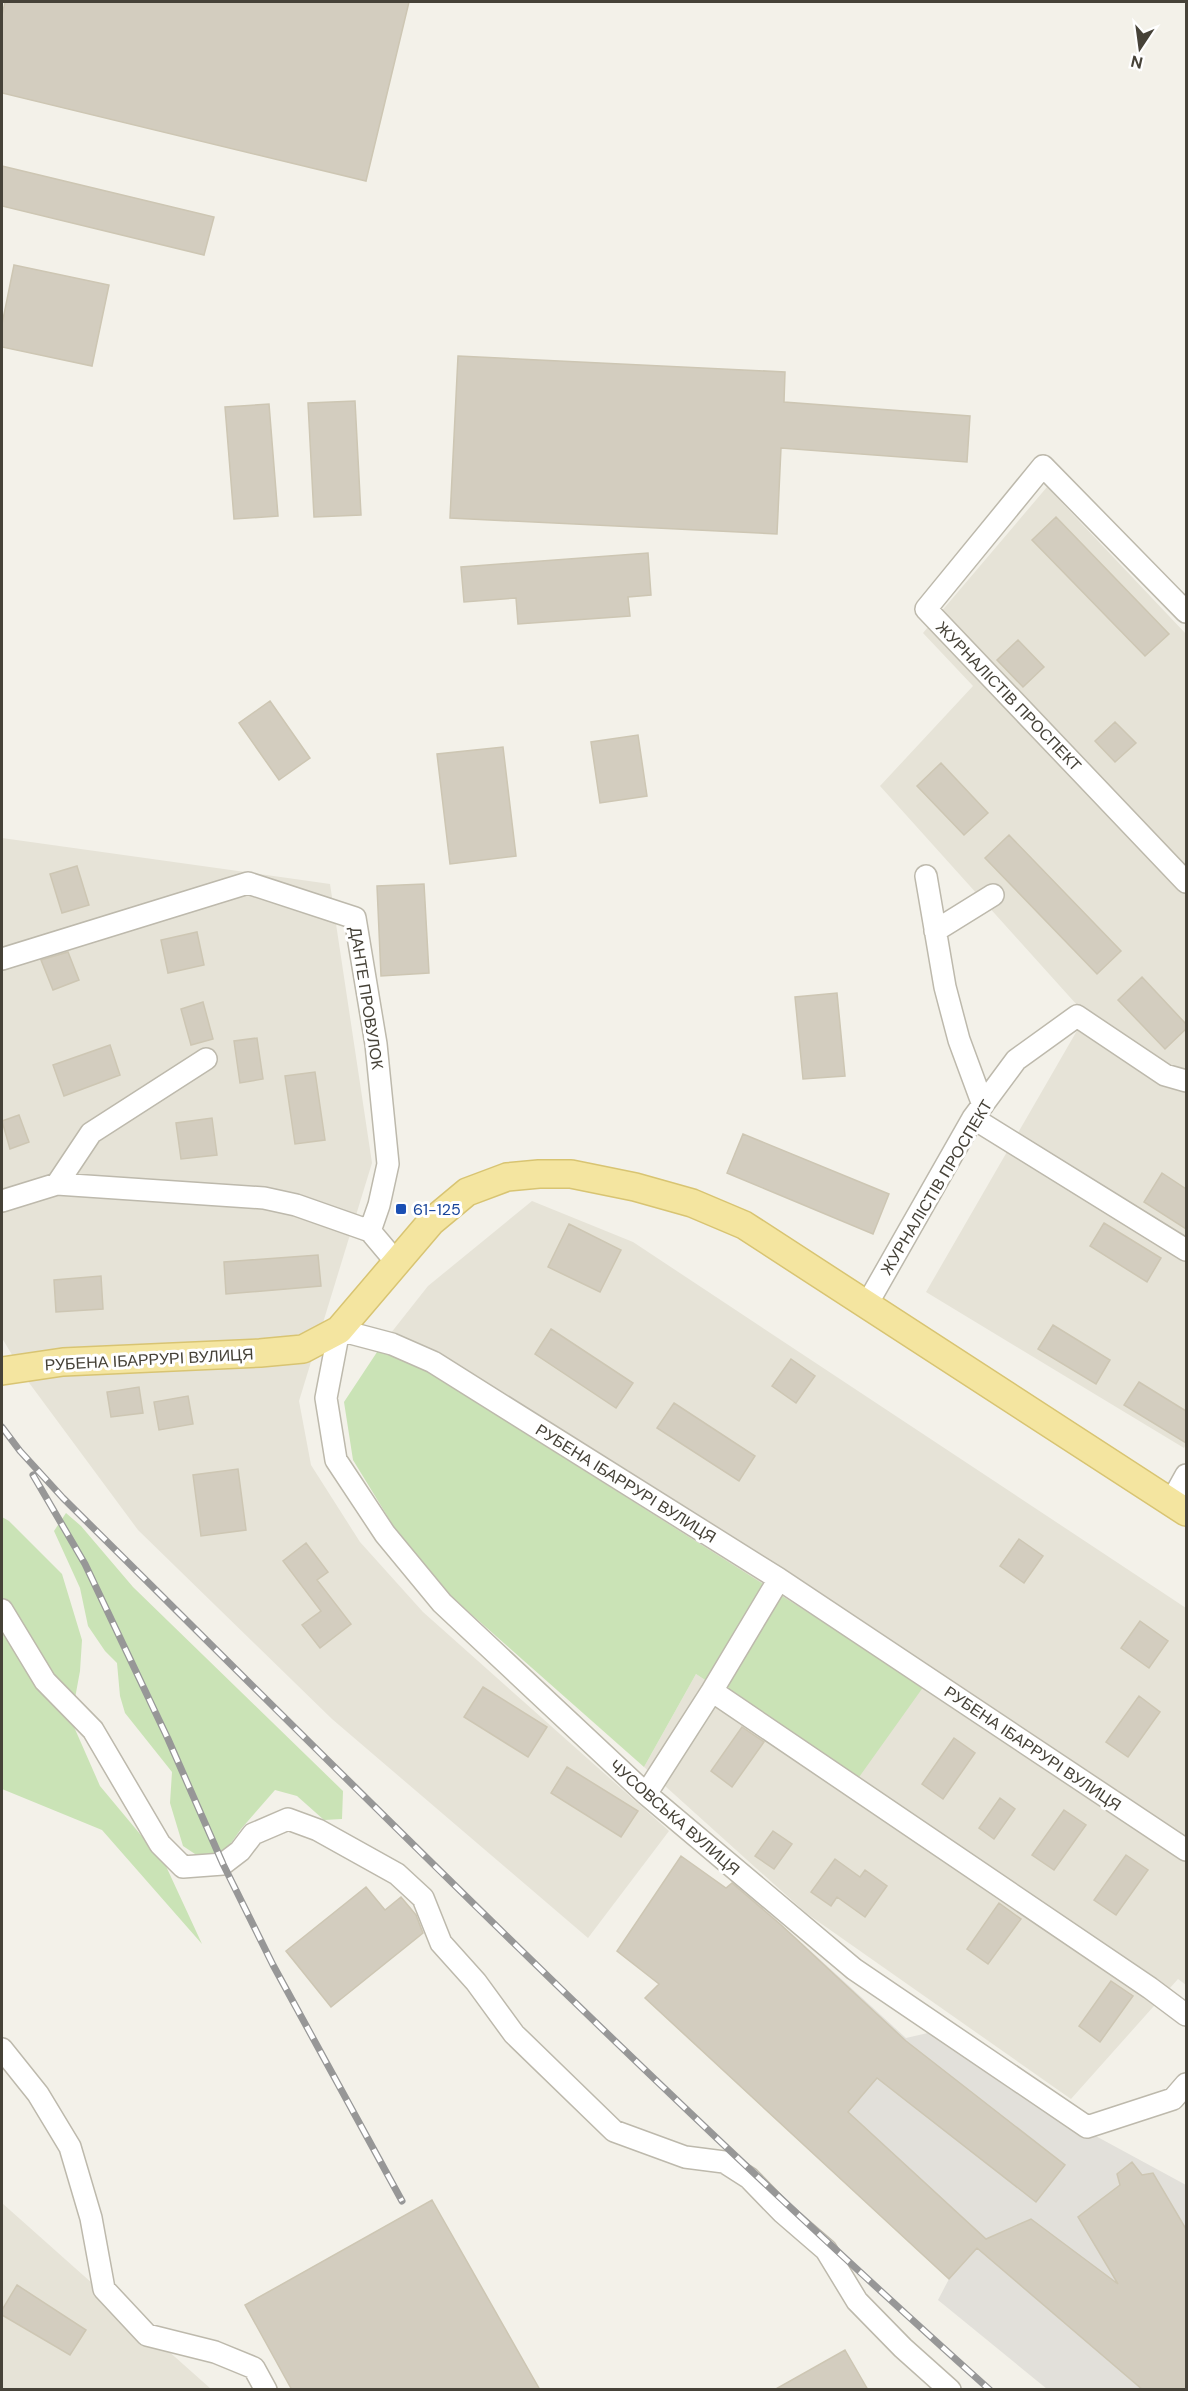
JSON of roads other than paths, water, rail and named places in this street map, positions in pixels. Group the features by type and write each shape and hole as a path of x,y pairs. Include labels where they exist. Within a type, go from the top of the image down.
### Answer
{"main road":[{"path":"339,1330 431,1222 467,1192 507,1177 539,1174 571,1174 635,1187 692,1203 744,1225 1179,1507"},
{"name":"РУБЕНА ІБАРРУРІ ВУЛИЦЯ","path":"4,1367 303,1349 339,1330"}],"street":[{"name":"ЖУРНАЛІСТІВ ПРОСПЕКТ","path":"1186,612 1043,466 926,609 1186,882"},
{"path":"926,876 945,987 978,1111 1186,1250"},
{"name":"ДАНТЕ ПРОВУЛОК","path":"2,959 248,882 355,918 376,1044 388,1164 379,1205 370,1231"},
{"path":"935,931 993,895"},
{"name":"ЖУРНАЛІСТІВ ПРОСПЕКТ","path":"866,1306 978,1111 1016,1060 1077,1016 1165,1075 1186,1081"},
{"path":"57,1184 91,1133 206,1059"},
{"path":"2,1201 57,1184 264,1198 296,1205 370,1231 397,1263"},
{"name":"РУБЕНА ІБАРРУРІ ВУЛИЦЯ","path":"339,1330 392,1344 433,1362 779,1579 1186,1851"},
{"name":"ЧУСОВСЬКА ВУЛИЦЯ","path":"339,1330 326,1398 336,1460 385,1534 442,1603 646,1794 854,1969 1087,2127 1173,2098 1186,2084"},
{"path":"1179,1507 1186,1475"},
{"path":"646,1794 712,1691 779,1579"},
{"path":"2,1610 45,1681 93,1730 160,1844 183,1867 223,1864 240,1851 253,1834 288,1819 318,1830 397,1874 423,1898 441,1943 476,1982 514,2034 614,2131 685,2157 724,2162 749,2178 782,2212 826,2250 857,2301 903,2348 950,2390"},
{"path":"712,1691 1150,1988 1186,2015"},
{"path":"2,2049 38,2094 70,2147 91,2218 104,2289 147,2335 215,2352 254,2368 266,2390"}],"railway":[{"path":"2,1427 20,1451 63,1498 521,1950 753,2172 990,2390"},
{"path":"33,1475 85,1564 168,1739 223,1864 273,1965 402,2201"}],"place":[{"name":"61-125","path":"401,1209"}]}
